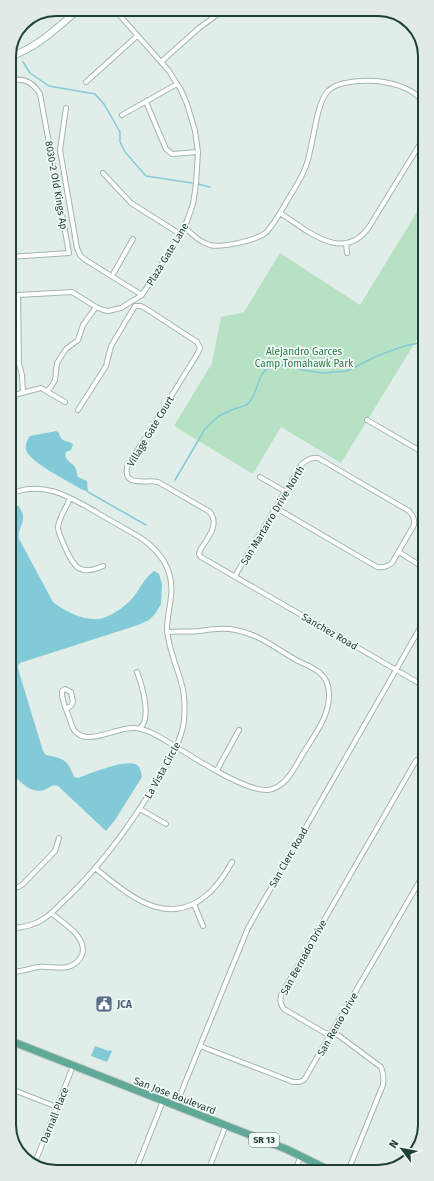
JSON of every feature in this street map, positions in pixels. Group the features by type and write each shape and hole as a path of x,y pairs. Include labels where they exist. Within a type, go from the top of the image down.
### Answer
{"main road":[{"name":"San Jose Boulevard","path":"16,1043 301,1155 320,1165"}],"street":[{"path":"16,54 32,47 47,37 71,16"},
{"name":"Plaza Gate Lane","path":"22,393 22,375 19,364 18,295 72,292 103,310 117,309 142,295 180,234 193,204 198,152 197,138 187,104 169,71 120,16"},
{"path":"161,62 199,28 215,16"},
{"path":"86,82 137,36"},
{"name":"8030-2 Old Kings Ap","path":"16,79 27,81 32,84 40,94 69,253 16,257"},
{"path":"184,226 196,237 208,244 217,246 261,236 271,227 300,180 306,166 322,98 328,90 338,84 382,82 409,90 418,95"},
{"path":"122,115 177,84"},
{"path":"146,102 166,149 169,152 172,154 198,152"},
{"path":"66,108 60,150 77,248 80,256 142,295"},
{"path":"280,213 326,242 334,244 346,243 355,240 366,231 418,149"},
{"path":"103,173 131,203 180,234"},
{"path":"112,276 134,239"},
{"path":"346,243 347,253"},
{"name":"Village Gate Court","path":"78,410 106,366 111,346 135,306 140,306 148,310 197,342 200,348 198,353 127,467 126,473 129,478 135,482 151,480 158,482 210,512 214,523 213,528 199,554 201,557 235,576"},
{"path":"47,391 55,380 57,363 66,349 78,340 83,325 96,307"},
{"path":"16,394 41,388 65,402"},
{"path":"367,420 418,450"},
{"name":"San Martarro Drive North","path":"235,576 302,465 305,461 312,458 318,458 409,511 413,516 414,526 399,552"},
{"path":"260,477 286,492"},
{"name":"La Vista Circle","path":"16,492 23,490 54,491 70,498 141,538 152,546 163,558 170,574 171,588 167,632 169,644 182,683 184,694 184,719 177,747 122,837 95,868 44,919 30,925 16,927"},
{"path":"70,498 58,528 68,555 76,567 88,572 103,566"},
{"path":"276,508 377,567 387,567 392,563 399,552 418,564"},
{"name":"Sanchez Road","path":"235,576 418,683"},
{"path":"66,709 74,731 83,736 92,737 126,728 140,728 158,736 229,778 254,788 270,790 286,781 320,726 328,706 329,692 327,682 317,670 298,661 259,637 244,632 220,629 167,632"},
{"name":"San Clerc Road","path":"176,1106 248,928 418,632"},
{"path":"137,672 145,701 144,720 140,728"},
{"path":"217,770 240,730"},
{"name":"San Bernado Drive","path":"350,1165 383,1085 384,1078 380,1067 338,1035 325,1033 284,1009 280,1000 281,995 414,764 418,760"},
{"path":"140,809 166,824"},
{"path":"16,886 23,884 55,851 60,838"},
{"path":"95,868 135,897 152,906 172,909 194,904 206,897 218,885 232,862"},
{"name":"San Remo Drive","path":"200,1046 293,1082 304,1080 418,884"},
{"path":"194,904 203,926"},
{"path":"16,972 36,968 70,967 81,958 83,951 79,937 51,913"},
{"name":"Darnall Place","path":"36,1160 73,1066"},
{"path":"16,1091 57,1107"},
{"path":"138,1165 163,1100"},
{"path":"210,1165 226,1125"},
{"path":"297,1165 301,1155"}],"green space":[{"name":"Alejandro Garces Camp Tomahawk Park","path":"418,211 418,338 341,463 281,427 253,474 174,426 212,363 221,317 244,312 280,253 360,305"}],"water":[{"path":"56,431 62,439 73,444 71,450 66,452 66,457 75,467 78,477 87,481 88,492 42,466 29,455 26,450 26,443 30,436"},
{"path":"16,506 19,506 23,515 19,539 53,602 68,612 81,617 93,619 103,618 116,612 128,603 154,571 159,574 162,584 161,604 149,620 138,625 20,663 18,666 43,751 46,755 57,757 67,763 74,777 78,778 108,767 132,763 137,765 141,771 142,777 115,820 106,831 58,786 56,785 41,791 36,791 22,783 16,778"},
{"path":"95,1046 112,1051 107,1062 91,1056"}],"waterway":[{"path":"23,62 30,73 49,86 95,94 104,104 120,132 120,142 125,152 146,176 192,183"},
{"path":"198,184 210,187"},
{"path":"175,480 205,429 219,416 247,405 253,397 261,376 265,370 284,365 294,366 302,370 323,373 347,371 377,356 404,346 418,343"},
{"path":"88,492 146,525"}],"place":[{"name":"JCA","path":"104,1004"}]}
